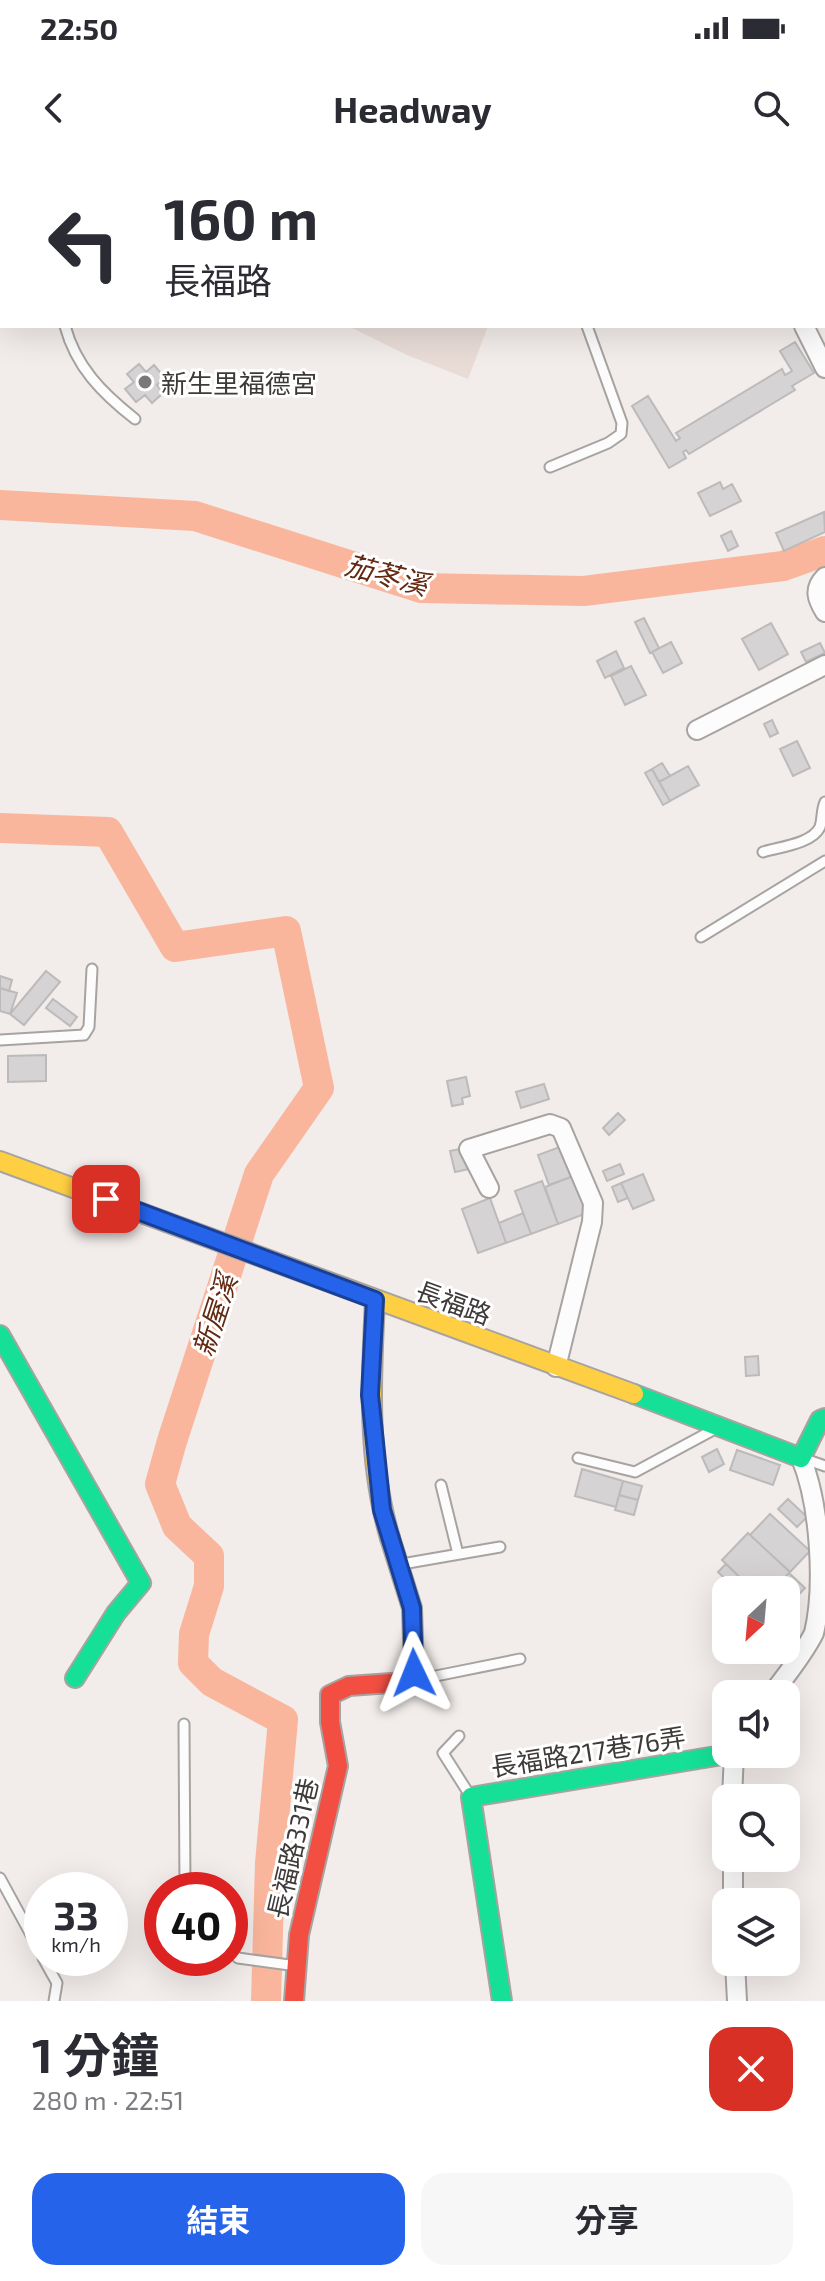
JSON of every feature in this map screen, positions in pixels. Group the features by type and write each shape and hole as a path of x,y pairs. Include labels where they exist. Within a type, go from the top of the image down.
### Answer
{"street":[{"path":"805,328 825,368"},
{"path":"825,577 818,585 816,597 825,612"},
{"path":"697,730 825,665"},
{"path":"489,1188 469,1149 550,1124 561,1128 593,1203 592,1222 556,1367"},
{"name":"長福路","path":"0,1161 722,1426 801,1458"},
{"path":"375,1300 370,1395 382,1510 412,1608 414,1673 405,1682"},
{"path":"0,1335 141,1583 116,1613 75,1678"},
{"path":"782,1680 816,1630 822,1606 825,1566 815,1494 801,1458 818,1436 820,1420 825,1418"},
{"name":"長福路331巷","path":"294,2001 290,1965 338,1766 330,1722 330,1695 349,1686 405,1682"},
{"name":"長福路217巷76弄","path":"502,2001 471,1797 712,1757"},
{"path":"736,1976 737,2001"}],"lane":[{"path":"66,328 80,364 112,401 135,419"},
{"path":"550,467 608,443 621,434 622,423 588,328"},
{"path":"763,852 807,839 818,831 822,822 820,811 825,802"},
{"path":"701,937 825,861"},
{"path":"0,1040 84,1035 89,1027 92,969"},
{"path":"578,1458 635,1472 722,1426"},
{"path":"801,1458 825,1466"},
{"path":"441,1485 458,1554"},
{"path":"399,1565 500,1547"},
{"path":"405,1682 520,1659"},
{"path":"184,1724 185,1872"},
{"path":"459,1736 443,1753 471,1797"},
{"path":"0,1878 24,1922"},
{"path":"248,1959 290,1965"},
{"path":"53,1976 57,1983 54,2001"}],"shaded area":[{"path":"352,328 487,328 468,379 407,355"}],"building":[{"path":"795,342 814,373 792,386 795,390 689,454 686,450 683,452 686,458 669,468 632,406 648,396 676,441 680,438 676,433 782,369 785,375 792,371 780,351"},
{"path":"139,364 146,372 154,365 165,378 157,385 163,393 152,403 145,395 136,402 125,389 134,382 127,374"},
{"path":"720,482 723,489 732,484 741,501 710,516 698,493"},
{"path":"824,512 825,532 784,551 776,533"},
{"path":"731,531 738,546 728,551 721,536"},
{"path":"644,618 659,648 650,653 635,622"},
{"path":"771,623 788,654 759,670 742,639"},
{"path":"671,642 682,663 663,673 652,652"},
{"path":"820,643 825,653 806,662 801,652"},
{"path":"616,651 624,668 605,678 597,661"},
{"path":"631,666 646,695 625,705 611,676"},
{"path":"772,720 778,733 770,737 764,724"},
{"path":"797,741 810,768 793,776 780,749"},
{"path":"662,763 670,776 659,782 652,769"},
{"path":"688,766 699,785 670,801 659,782"},
{"path":"652,769 670,801 663,805 645,773"},
{"path":"46,971 60,982 24,1025 10,1014"},
{"path":"0,976 12,980 9,991 0,988"},
{"path":"0,988 17,993 10,1014 0,1011"},
{"path":"53,999 77,1017 70,1026 46,1008"},
{"path":"46,1055 46,1081 8,1082 8,1056"},
{"path":"466,1077 470,1096 462,1098 463,1104 452,1106 447,1081"},
{"path":"544,1084 549,1099 521,1108 516,1092"},
{"path":"618,1113 625,1120 609,1135 603,1128"},
{"path":"565,1145 576,1175 549,1185 538,1155"},
{"path":"465,1148 469,1169 455,1172 450,1151"},
{"path":"620,1164 624,1174 607,1181 603,1171"},
{"path":"643,1174 654,1200 633,1209 621,1183"},
{"path":"576,1175 590,1212 558,1224 545,1187"},
{"path":"542,1181 558,1224 531,1234 515,1191"},
{"path":"621,1183 628,1198 618,1202 612,1187"},
{"path":"490,1198 506,1243 478,1253 462,1209"},
{"path":"523,1213 531,1234 506,1243 499,1223"},
{"path":"758,1356 759,1375 746,1376 745,1357"},
{"path":"717,1449 724,1464 709,1472 702,1457"},
{"path":"737,1450 780,1465 773,1485 730,1470"},
{"path":"582,1469 623,1481 616,1507 575,1496"},
{"path":"623,1481 642,1486 638,1500 619,1495"},
{"path":"619,1495 638,1500 634,1515 615,1510"},
{"path":"788,1499 807,1517 797,1527 778,1509"},
{"path":"770,1514 810,1551 790,1572 750,1535"},
{"path":"748,1533 790,1572 786,1576 739,1576 722,1560"},
{"path":"726,1564 738,1576 722,1576 718,1572"}],"waterway":[{"name":"茄苳溪","path":"0,505 195,516 421,588 584,591 783,566 825,551"},
{"name":"新屋溪","path":"0,828 108,832 175,947 286,931 319,1088 259,1174 160,1484 177,1526 209,1556 209,1586 194,1634 193,1663 212,1682 283,1720 270,1863 266,2001"}],"traffic: fast":[{"path":"0,1335 141,1583 116,1613 75,1678"},
{"path":"634,1394 801,1458 820,1420 825,1418"},
{"path":"502,2001 471,1797 712,1757"}],"traffic: slow":[{"path":"0,1161 634,1394"},
{"path":"375,1300 372,1420 377,1479 390,1538"}],"traffic: jam":[{"path":"294,2001 299,1935 338,1766 330,1722 330,1695 349,1686 405,1682 414,1673 412,1608 390,1538"}],"place":[{"name":"新生里福德宮","path":"145,382"}],"route":[{"path":"106,1199 375,1300 370,1395 382,1510 412,1608 414,1673"}]}
